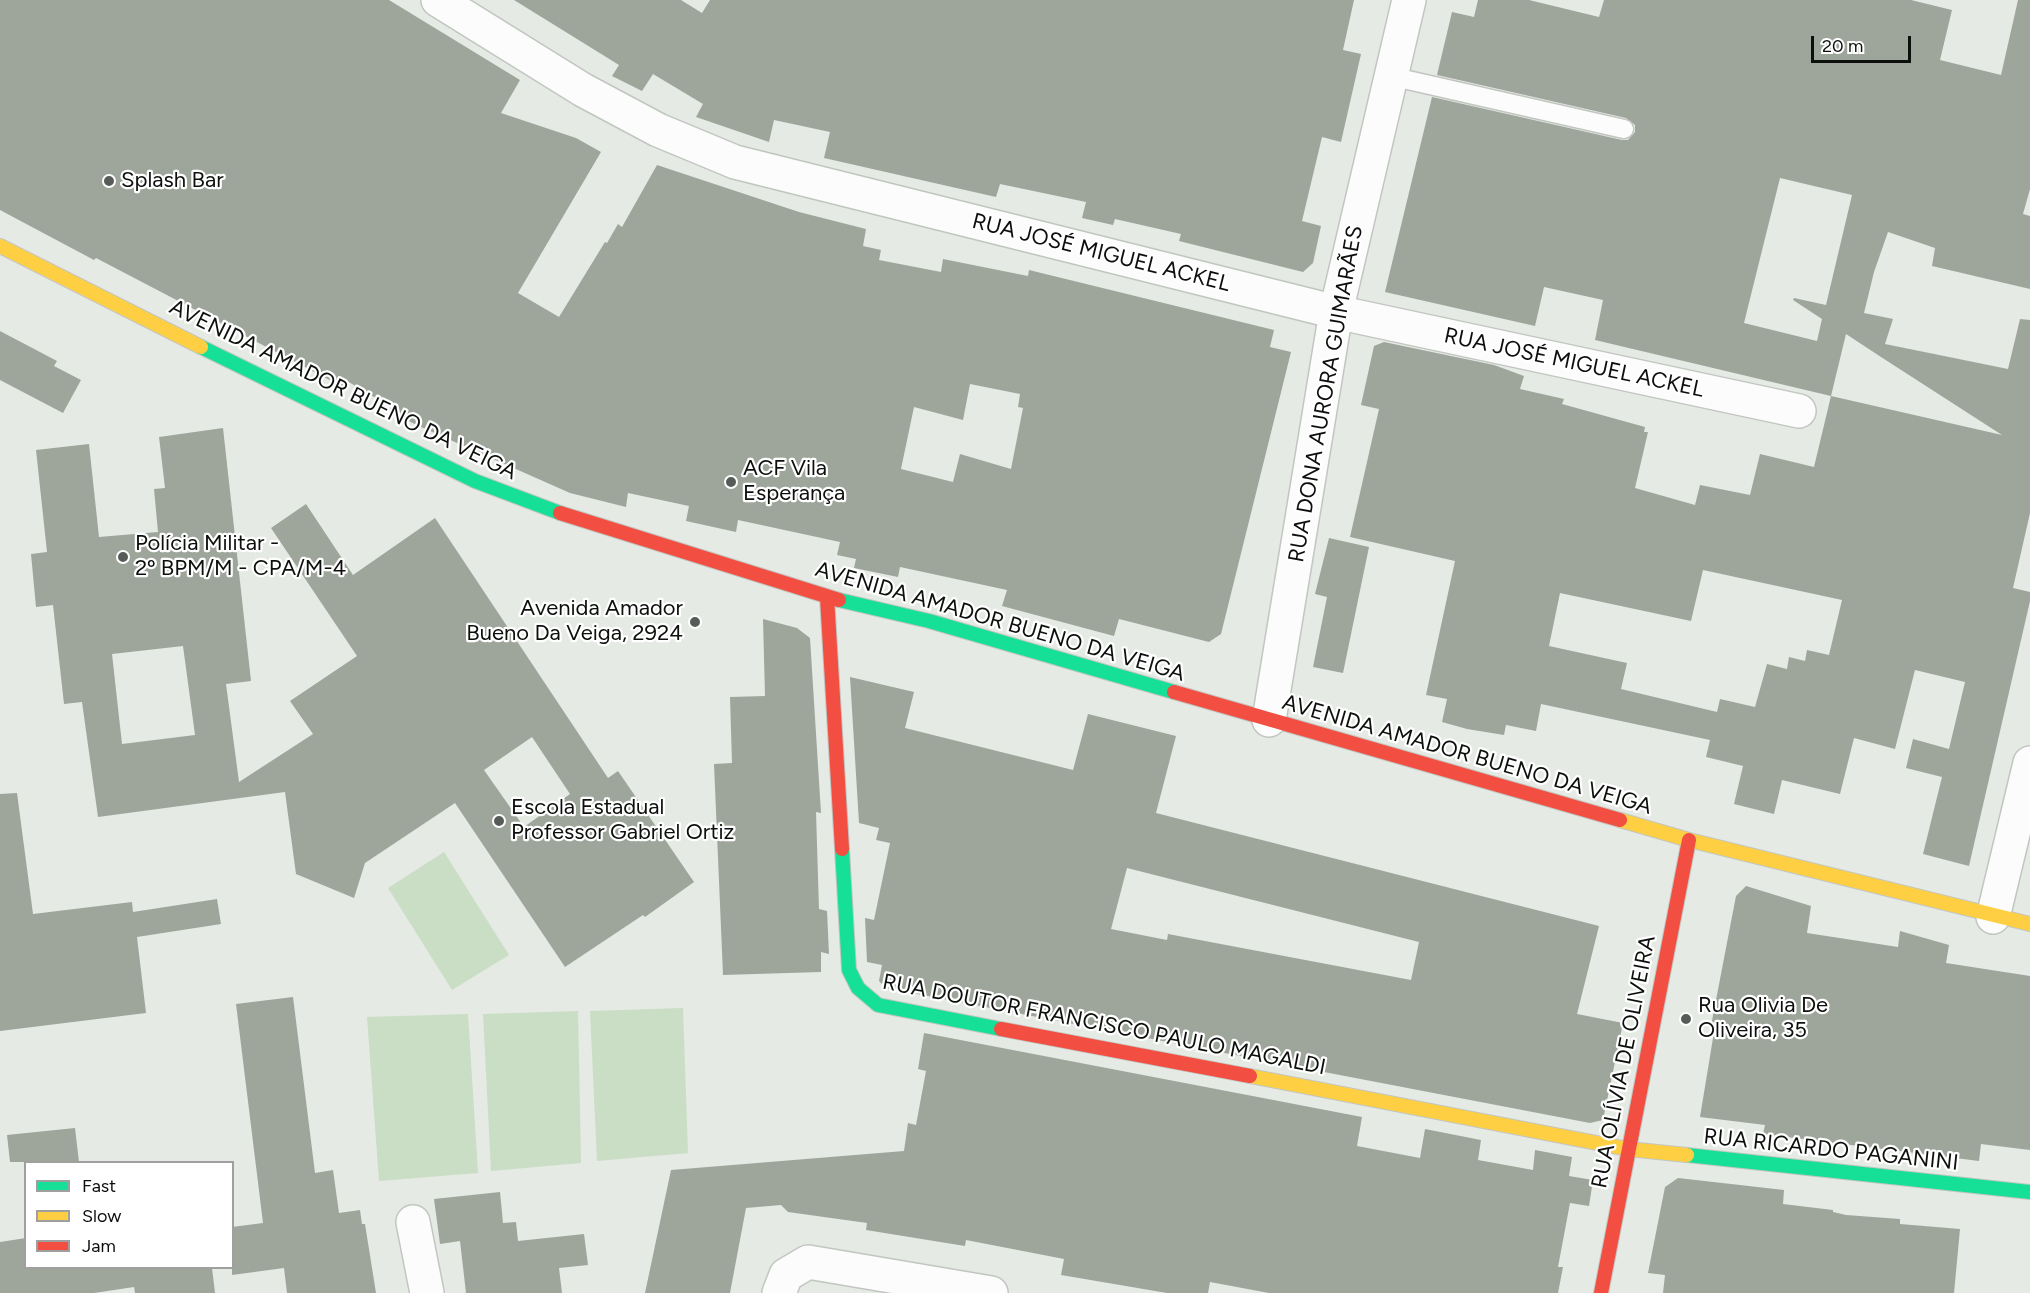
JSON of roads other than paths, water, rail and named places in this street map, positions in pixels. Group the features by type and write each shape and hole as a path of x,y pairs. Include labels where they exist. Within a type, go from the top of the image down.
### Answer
{"main road":[{"name":"AVENIDA AMADOR BUENO DA VEIGA","path":"0,246 385,439 475,481 569,517 827,597 929,621 1689,840 1993,917 2030,924"},
{"name":"RUA DOUTOR FRANCISCO PAULO MAGALDI","path":"827,597 849,970 858,988 867,998 878,1005 1628,1149"},
{"name":"RUA OLÍVIA DE OLIVEIRA","path":"1601,1293 1689,840"},
{"name":"RUA RICARDO PAGANINI","path":"1628,1149 2030,1192"}],"street":[{"name":"RUA JOSÉ MIGUEL ACKEL","path":"438,0 583,90 658,130 735,162 1336,312 1799,411"},
{"name":"RUA DONA AURORA GUIMARÃES","path":"1269,720 1336,312 1409,0"},
{"path":"1993,917 2030,763"},
{"path":"413,1222 427,1293"},
{"path":"779,1293 786,1275 808,1262 991,1293"}],"lane":[{"path":"1390,76 1624,129"}],"place":[{"name":"Splash Bar","path":"109,181"},
{"name":"ACF Vila Esperança","path":"731,482"},
{"name":"Polícia Militar - 2º BPM/M - CPA/M-4","path":"123,557"},
{"name":"Avenida Amador Bueno Da Veiga, 2924","path":"695,622"},
{"name":"Escola Estadual Professor Gabriel Ortiz","path":"499,821"},
{"name":"Rua Olivia De Oliveira, 35","path":"1686,1019"}]}
